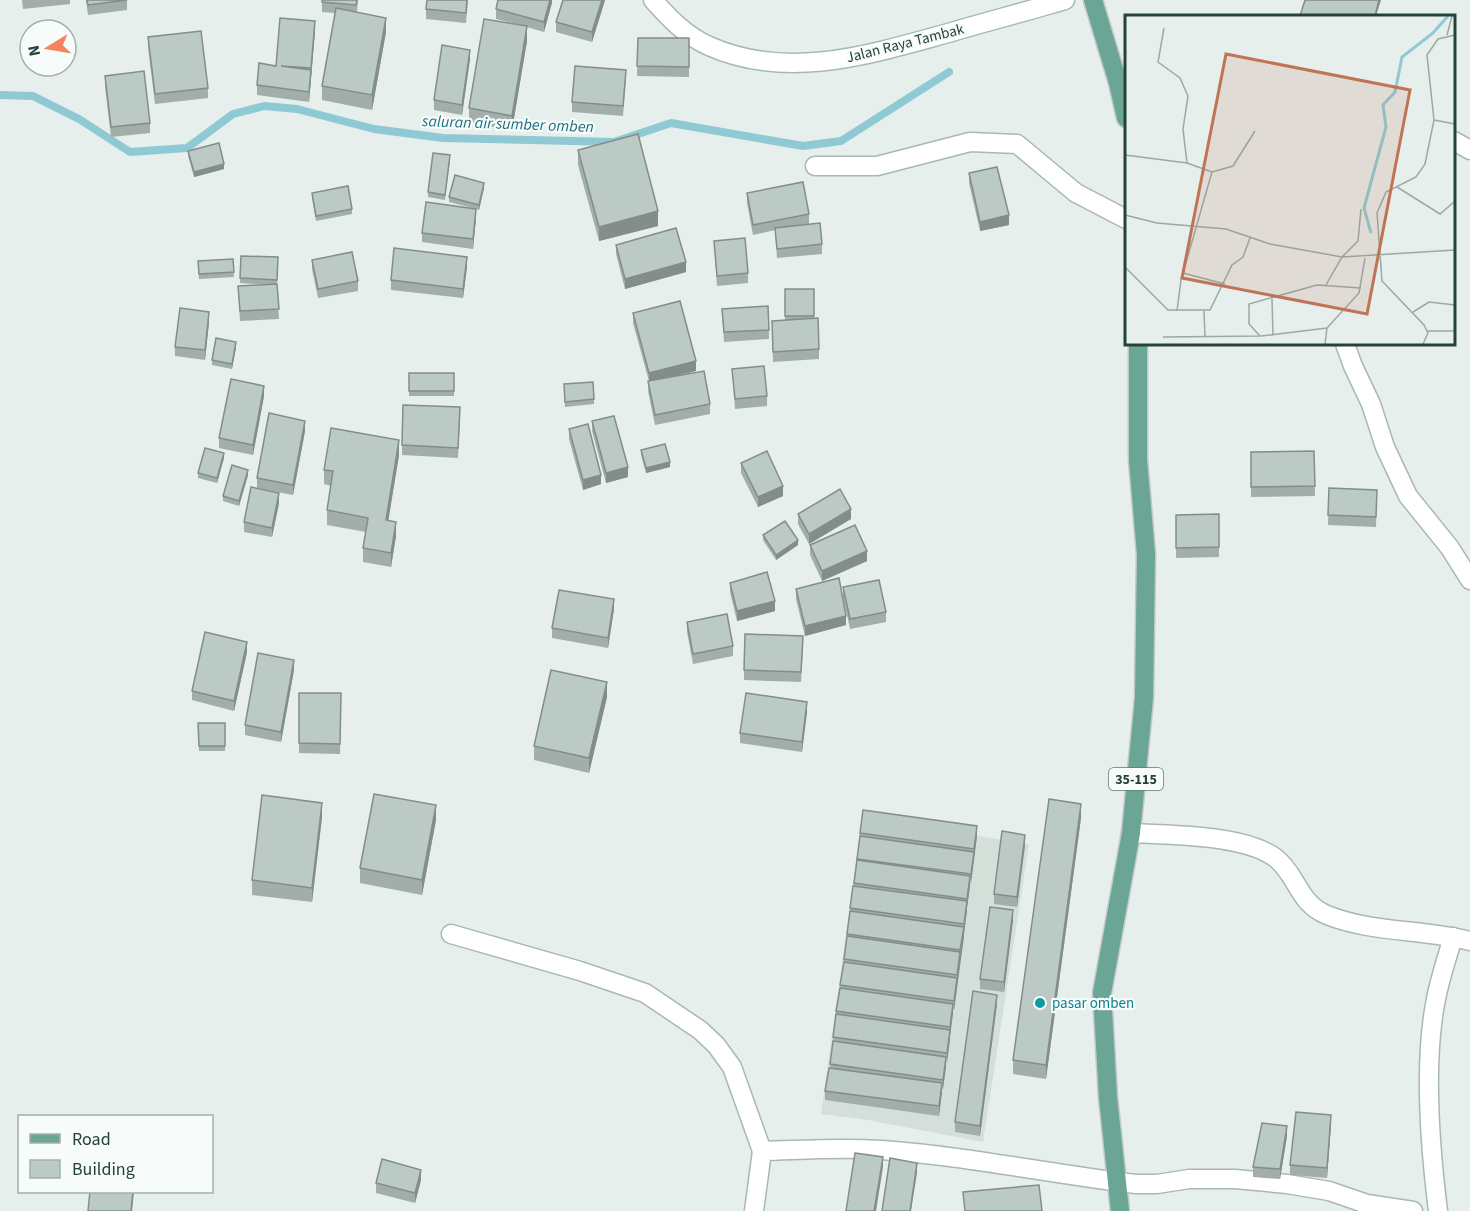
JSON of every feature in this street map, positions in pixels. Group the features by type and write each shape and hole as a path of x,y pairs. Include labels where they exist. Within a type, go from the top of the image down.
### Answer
{"main road":[{"path":"1093,0 1122,82 1125,109"},
{"name":"35-115","path":"1120,1211 1108,1097 1102,993 1131,833 1144,698 1146,554 1138,460 1138,345"}],"street":[{"name":"Jalan Raya Tambak","path":"653,0 676,26 707,46 744,59 785,64 816,63 864,56 1065,0"},
{"path":"815,166 877,166 970,142 1017,144 1076,193 1125,218"},
{"path":"1455,142 1470,150"},
{"path":"1345,345 1371,404 1385,447 1408,496 1450,548 1470,580"},
{"path":"1131,833 1210,838 1262,850 1279,860 1293,877 1311,907 1327,915 1358,925 1462,939 1436,1000 1430,1048 1432,1163 1438,1211"},
{"path":"451,934 580,971 645,993 700,1030 716,1045 732,1067 762,1150 754,1211"},
{"path":"762,1150 880,1150 1116,1182 1157,1184 1189,1179 1235,1179 1329,1191 1367,1204 1413,1211"}],"shaded area":[{"path":"862,818 1029,844 983,1142 868,1120 821,1114"}],"building":[{"path":"87,0 127,0 88,5"},
{"path":"322,0 357,0 356,5 322,2"},
{"path":"427,0 467,0 466,13 426,9"},
{"path":"498,0 550,0 544,22 496,9"},
{"path":"563,0 602,0 592,32 556,22"},
{"path":"1305,0 1379,0 1375,15 1300,15"},
{"path":"336,8 386,18 372,95 322,86"},
{"path":"280,18 315,21 311,68 281,66 311,70 309,92 257,85 259,63 276,66"},
{"path":"484,19 527,26 512,116 469,108"},
{"path":"201,31 208,88 155,94 148,37"},
{"path":"638,38 689,38 689,67 637,66"},
{"path":"442,45 470,50 462,105 434,100"},
{"path":"575,66 626,70 623,106 572,102"},
{"path":"144,71 150,123 111,127 105,76"},
{"path":"638,134 658,211 599,227 578,150"},
{"path":"219,143 224,164 194,172 188,151"},
{"path":"433,153 450,155 445,195 428,192"},
{"path":"997,167 1009,215 980,222 969,173"},
{"path":"455,175 484,183 479,205 449,197"},
{"path":"803,182 809,214 753,225 747,193"},
{"path":"348,186 352,209 316,216 312,193"},
{"path":"426,202 476,209 473,239 422,233"},
{"path":"820,223 822,244 777,249 775,228"},
{"path":"676,228 686,262 625,279 616,245"},
{"path":"745,238 748,273 717,276 714,241"},
{"path":"394,248 467,257 463,289 391,280"},
{"path":"352,252 358,281 318,289 312,260"},
{"path":"241,256 278,257 277,280 240,278"},
{"path":"233,259 234,272 199,274 198,261"},
{"path":"277,284 279,309 240,311 238,286"},
{"path":"785,289 814,289 814,316 785,316"},
{"path":"680,301 696,361 649,373 633,313"},
{"path":"768,306 769,330 724,332 722,309"},
{"path":"180,308 209,312 205,350 175,347"},
{"path":"818,318 819,349 773,352 772,321"},
{"path":"216,338 236,342 232,364 212,360"},
{"path":"764,366 767,396 735,399 732,369"},
{"path":"704,371 710,404 655,415 648,381"},
{"path":"409,373 454,373 454,391 409,391"},
{"path":"231,379 264,386 253,445 219,438"},
{"path":"593,382 594,399 565,402 564,384"},
{"path":"403,405 460,407 458,448 402,445"},
{"path":"269,413 305,421 293,485 257,478"},
{"path":"614,416 628,467 606,473 592,421"},
{"path":"588,424 601,475 583,480 569,429"},
{"path":"331,428 399,440 386,520 396,522 391,553 363,548 368,518 327,510 333,471 324,470"},
{"path":"665,444 670,462 646,468 641,450"},
{"path":"205,448 224,453 217,478 198,473"},
{"path":"767,451 783,486 758,497 741,463"},
{"path":"1314,451 1315,486 1251,487 1251,452"},
{"path":"232,465 248,470 239,501 223,496"},
{"path":"251,487 279,493 272,528 244,522"},
{"path":"1329,488 1377,490 1376,517 1328,515"},
{"path":"840,489 851,509 809,534 798,514"},
{"path":"1219,514 1219,547 1176,548 1176,515"},
{"path":"785,521 798,540 776,555 763,535"},
{"path":"855,525 867,551 822,571 810,545"},
{"path":"767,572 775,601 737,611 730,583"},
{"path":"839,578 846,616 805,626 796,589"},
{"path":"879,580 886,612 850,619 843,587"},
{"path":"559,590 614,599 608,638 552,628"},
{"path":"727,614 733,646 693,654 687,622"},
{"path":"205,632 247,642 234,701 192,691"},
{"path":"745,634 803,636 801,672 744,670"},
{"path":"258,653 294,660 281,732 245,725"},
{"path":"551,670 607,682 589,758 534,746"},
{"path":"299,693 341,693 340,744 299,743"},
{"path":"746,693 807,702 802,742 740,733"},
{"path":"198,723 225,723 225,746 199,746"},
{"path":"374,794 436,805 422,880 360,868"},
{"path":"262,795 322,803 312,888 252,880"},
{"name":"pasar omben","path":"1049,799 1081,804 1046,1065 1013,1060"},
{"path":"863,810 977,826 974,849 860,833"},
{"path":"1002,831 1025,835 1017,897 994,894"},
{"path":"860,836 974,852 971,874 857,859"},
{"path":"857,860 970,876 967,899 854,883"},
{"path":"853,886 967,901 964,924 850,908"},
{"path":"990,907 1013,910 1004,982 980,979"},
{"path":"850,911 964,927 960,950 847,934"},
{"path":"847,936 960,952 957,975 844,959"},
{"path":"844,962 957,978 954,1001 840,985"},
{"path":"840,988 953,1004 950,1027 836,1011"},
{"path":"973,991 997,995 980,1126 955,1122"},
{"path":"836,1014 950,1030 947,1053 833,1037"},
{"path":"833,1041 946,1057 943,1080 830,1064"},
{"path":"829,1068 942,1083 939,1106 825,1091"},
{"path":"1296,1112 1331,1115 1327,1168 1290,1165"},
{"path":"1262,1123 1287,1126 1280,1169 1253,1167"},
{"path":"855,1153 883,1157 874,1211 846,1211"},
{"path":"890,1158 917,1163 910,1211 882,1211"},
{"path":"382,1159 421,1170 415,1193 376,1183"},
{"path":"1039,1185 1042,1211 965,1211 963,1192"},
{"path":"90,1193 133,1193 131,1211 88,1211"}],"waterway":[{"name":"saluran air sumber omben","path":"0,95 33,96 79,119 130,152 187,148 233,114 264,106 297,109 374,129 443,138 614,142 671,123 803,146 841,141 949,72"}],"place":[{"name":"pasar omben","path":"1040,1003"}]}
